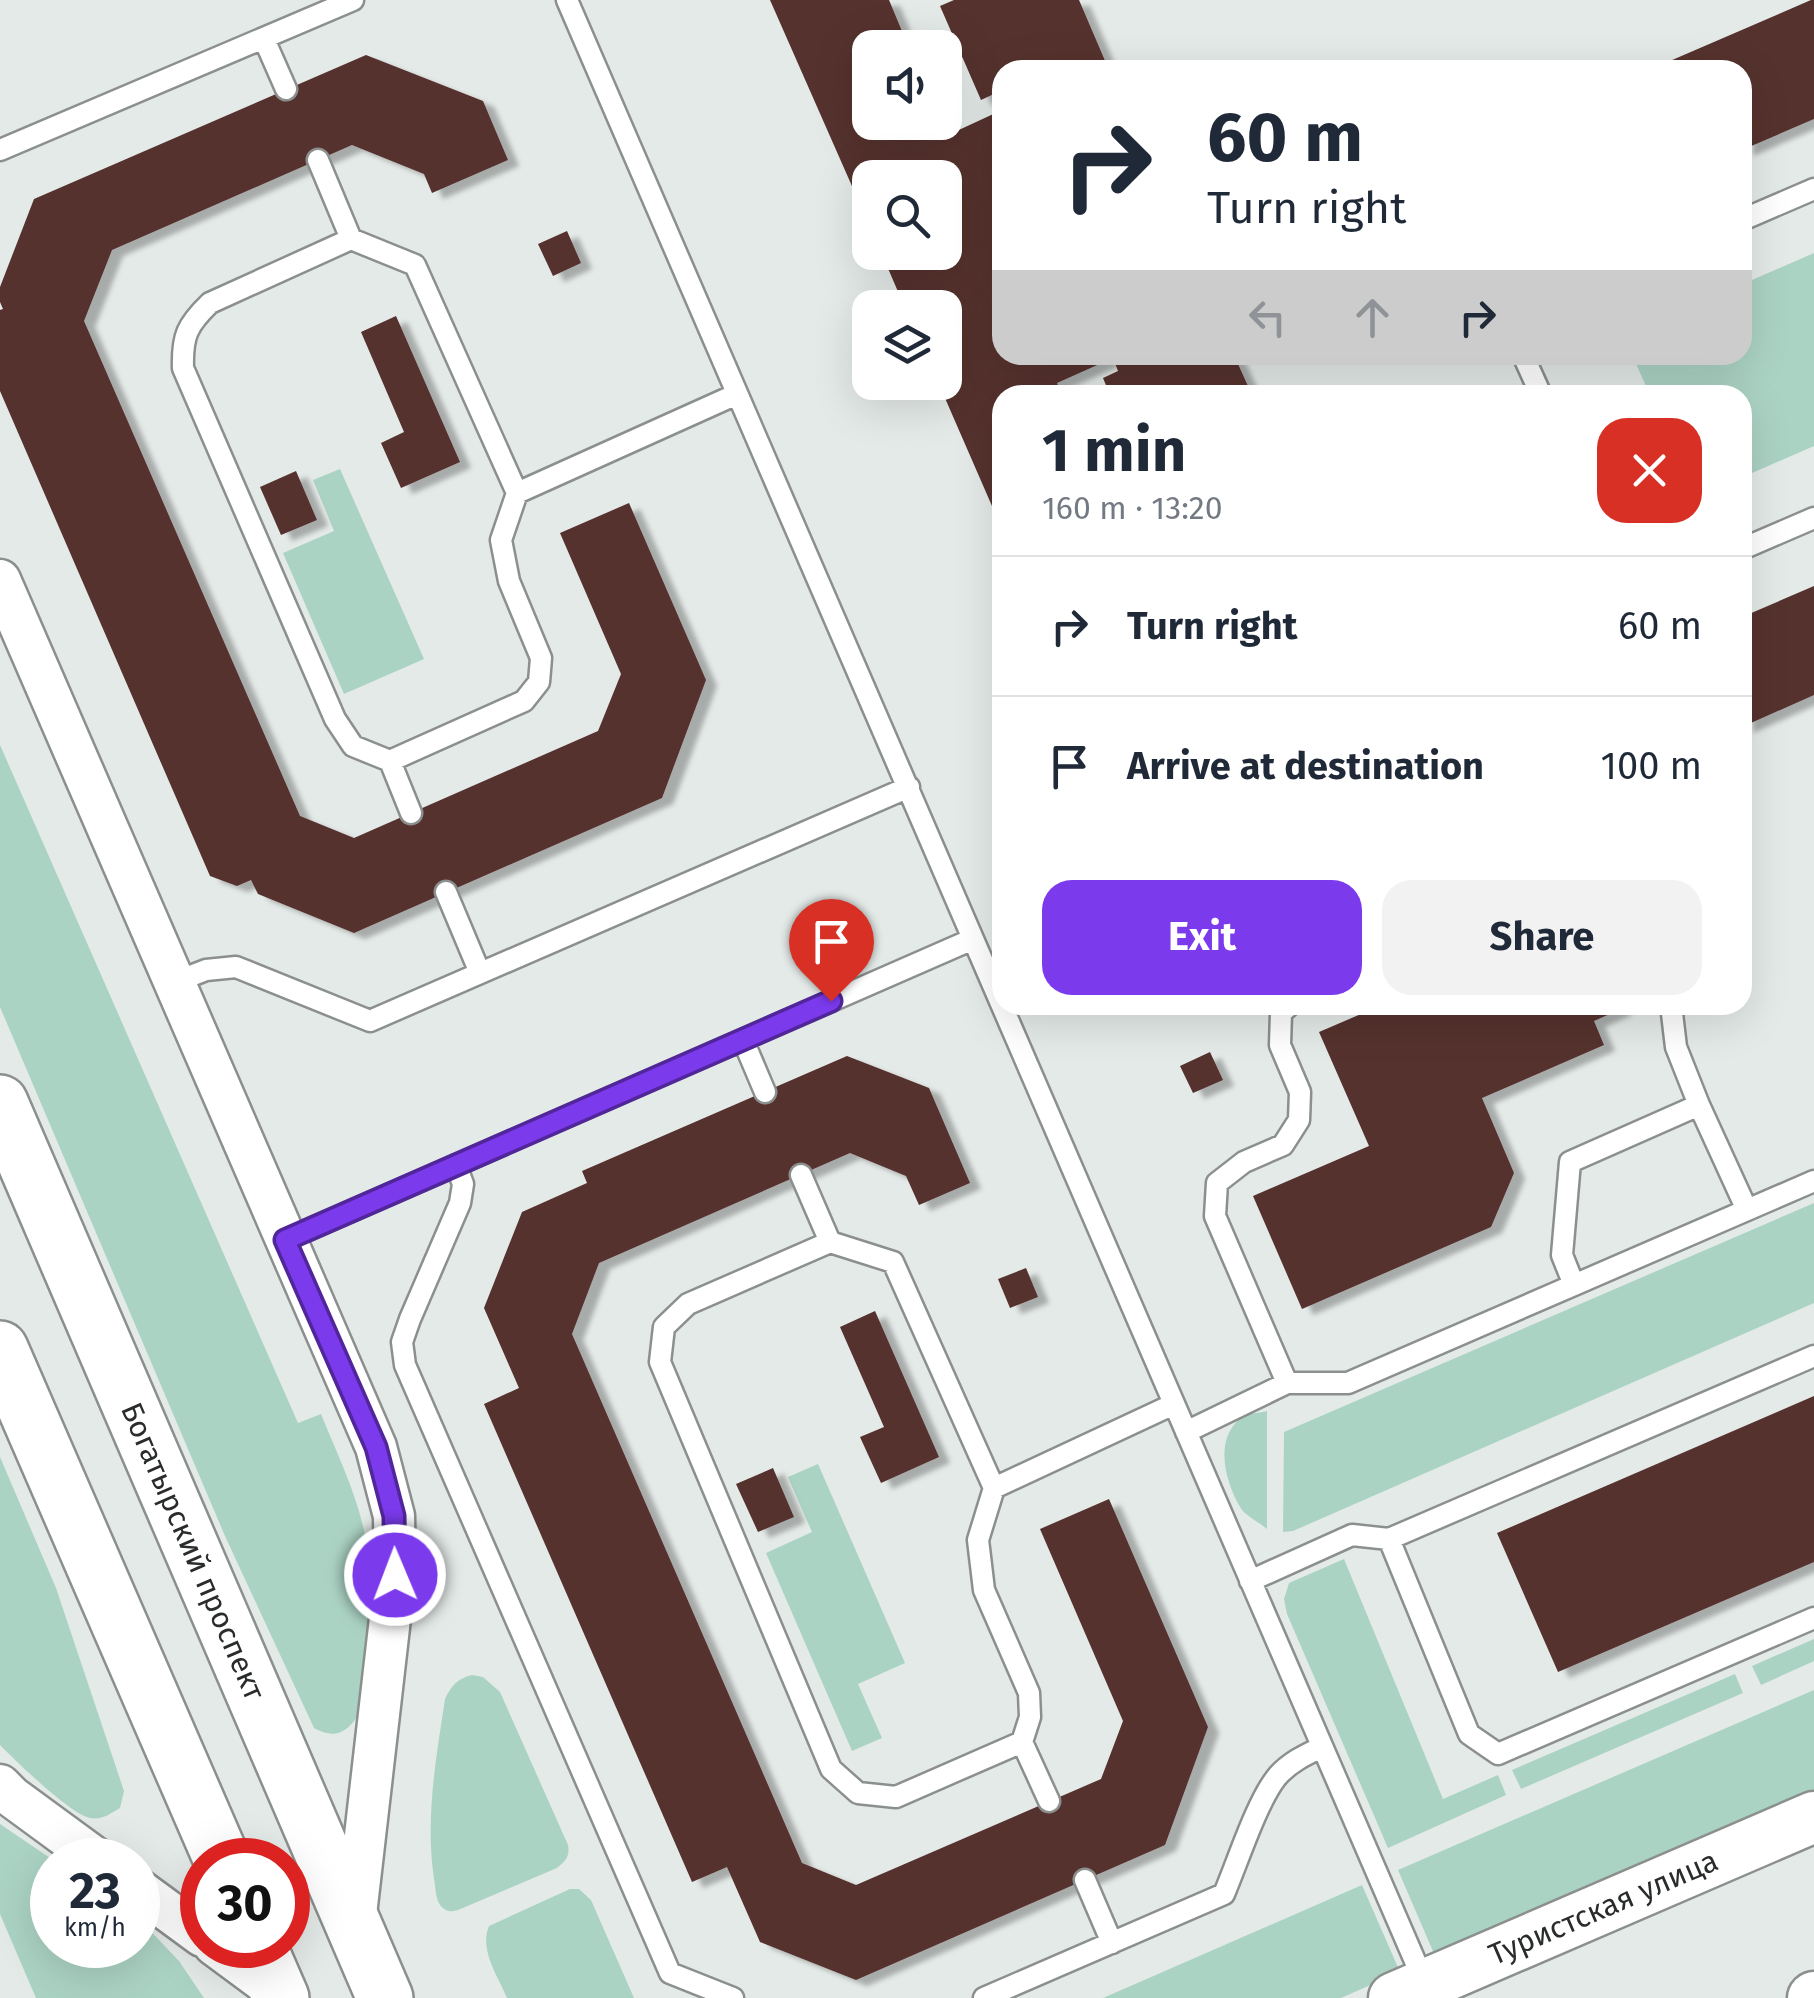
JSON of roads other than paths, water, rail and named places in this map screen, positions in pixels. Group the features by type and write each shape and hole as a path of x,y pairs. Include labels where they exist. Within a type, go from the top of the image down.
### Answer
{"main road":[{"name":"Богатырский проспект","path":"0,1103 385,1998"},
{"path":"0,1350 212,1838"}],"street":[{"path":"0,580 376,1447 394,1516 395,1575 354,1928"},
{"path":"0,1786 68,1838"},
{"name":"Туристская улица","path":"1410,1991 1814,1817"}],"lane":[{"path":"0,150 353,0"},
{"path":"567,0 992,983"},
{"path":"264,39 286,89"},
{"path":"318,160 351,239 415,265 517,492 502,540 509,581 541,658 539,682 524,701 390,761"},
{"path":"1752,216 1814,189"},
{"path":"351,239 210,304 192,321 182,344 183,368 336,719 353,746 390,761 411,812"},
{"path":"517,492 737,394"},
{"path":"1752,545 1814,518"},
{"path":"175,982 206,970 236,967 370,1021 908,788"},
{"path":"446,892 480,973"},
{"path":"285,1240 973,939"},
{"path":"1006,1015 1322,1747 1410,1991"},
{"path":"1280,1015 1280,1045 1300,1092 1300,1120 1282,1144 1244,1162 1217,1182 1214,1216 1287,1383"},
{"path":"1672,1015 1676,1047 1747,1210"},
{"path":"743,1040 765,1092"},
{"path":"1574,1285 1562,1255 1570,1162 1699,1105"},
{"path":"456,1165 463,1184 460,1204 402,1342 406,1364 670,1972 733,1998"},
{"path":"801,1175 830,1242"},
{"path":"1186,1432 1287,1383 1348,1383 1814,1181"},
{"path":"1022,1742 896,1797 858,1793 830,1768 660,1362 664,1327 688,1304 830,1242 892,1262 994,1488 978,1540 984,1590 1029,1694 1030,1717 1022,1742 1049,1801"},
{"path":"1250,1581 1352,1536 1389,1539 1814,1356"},
{"path":"994,1488 1174,1404"},
{"path":"1389,1539 1469,1734 1498,1754 1814,1618"},
{"path":"984,1998 1224,1894 1265,1796 1278,1776 1297,1759 1322,1747"},
{"path":"1085,1880 1112,1943"}]}
